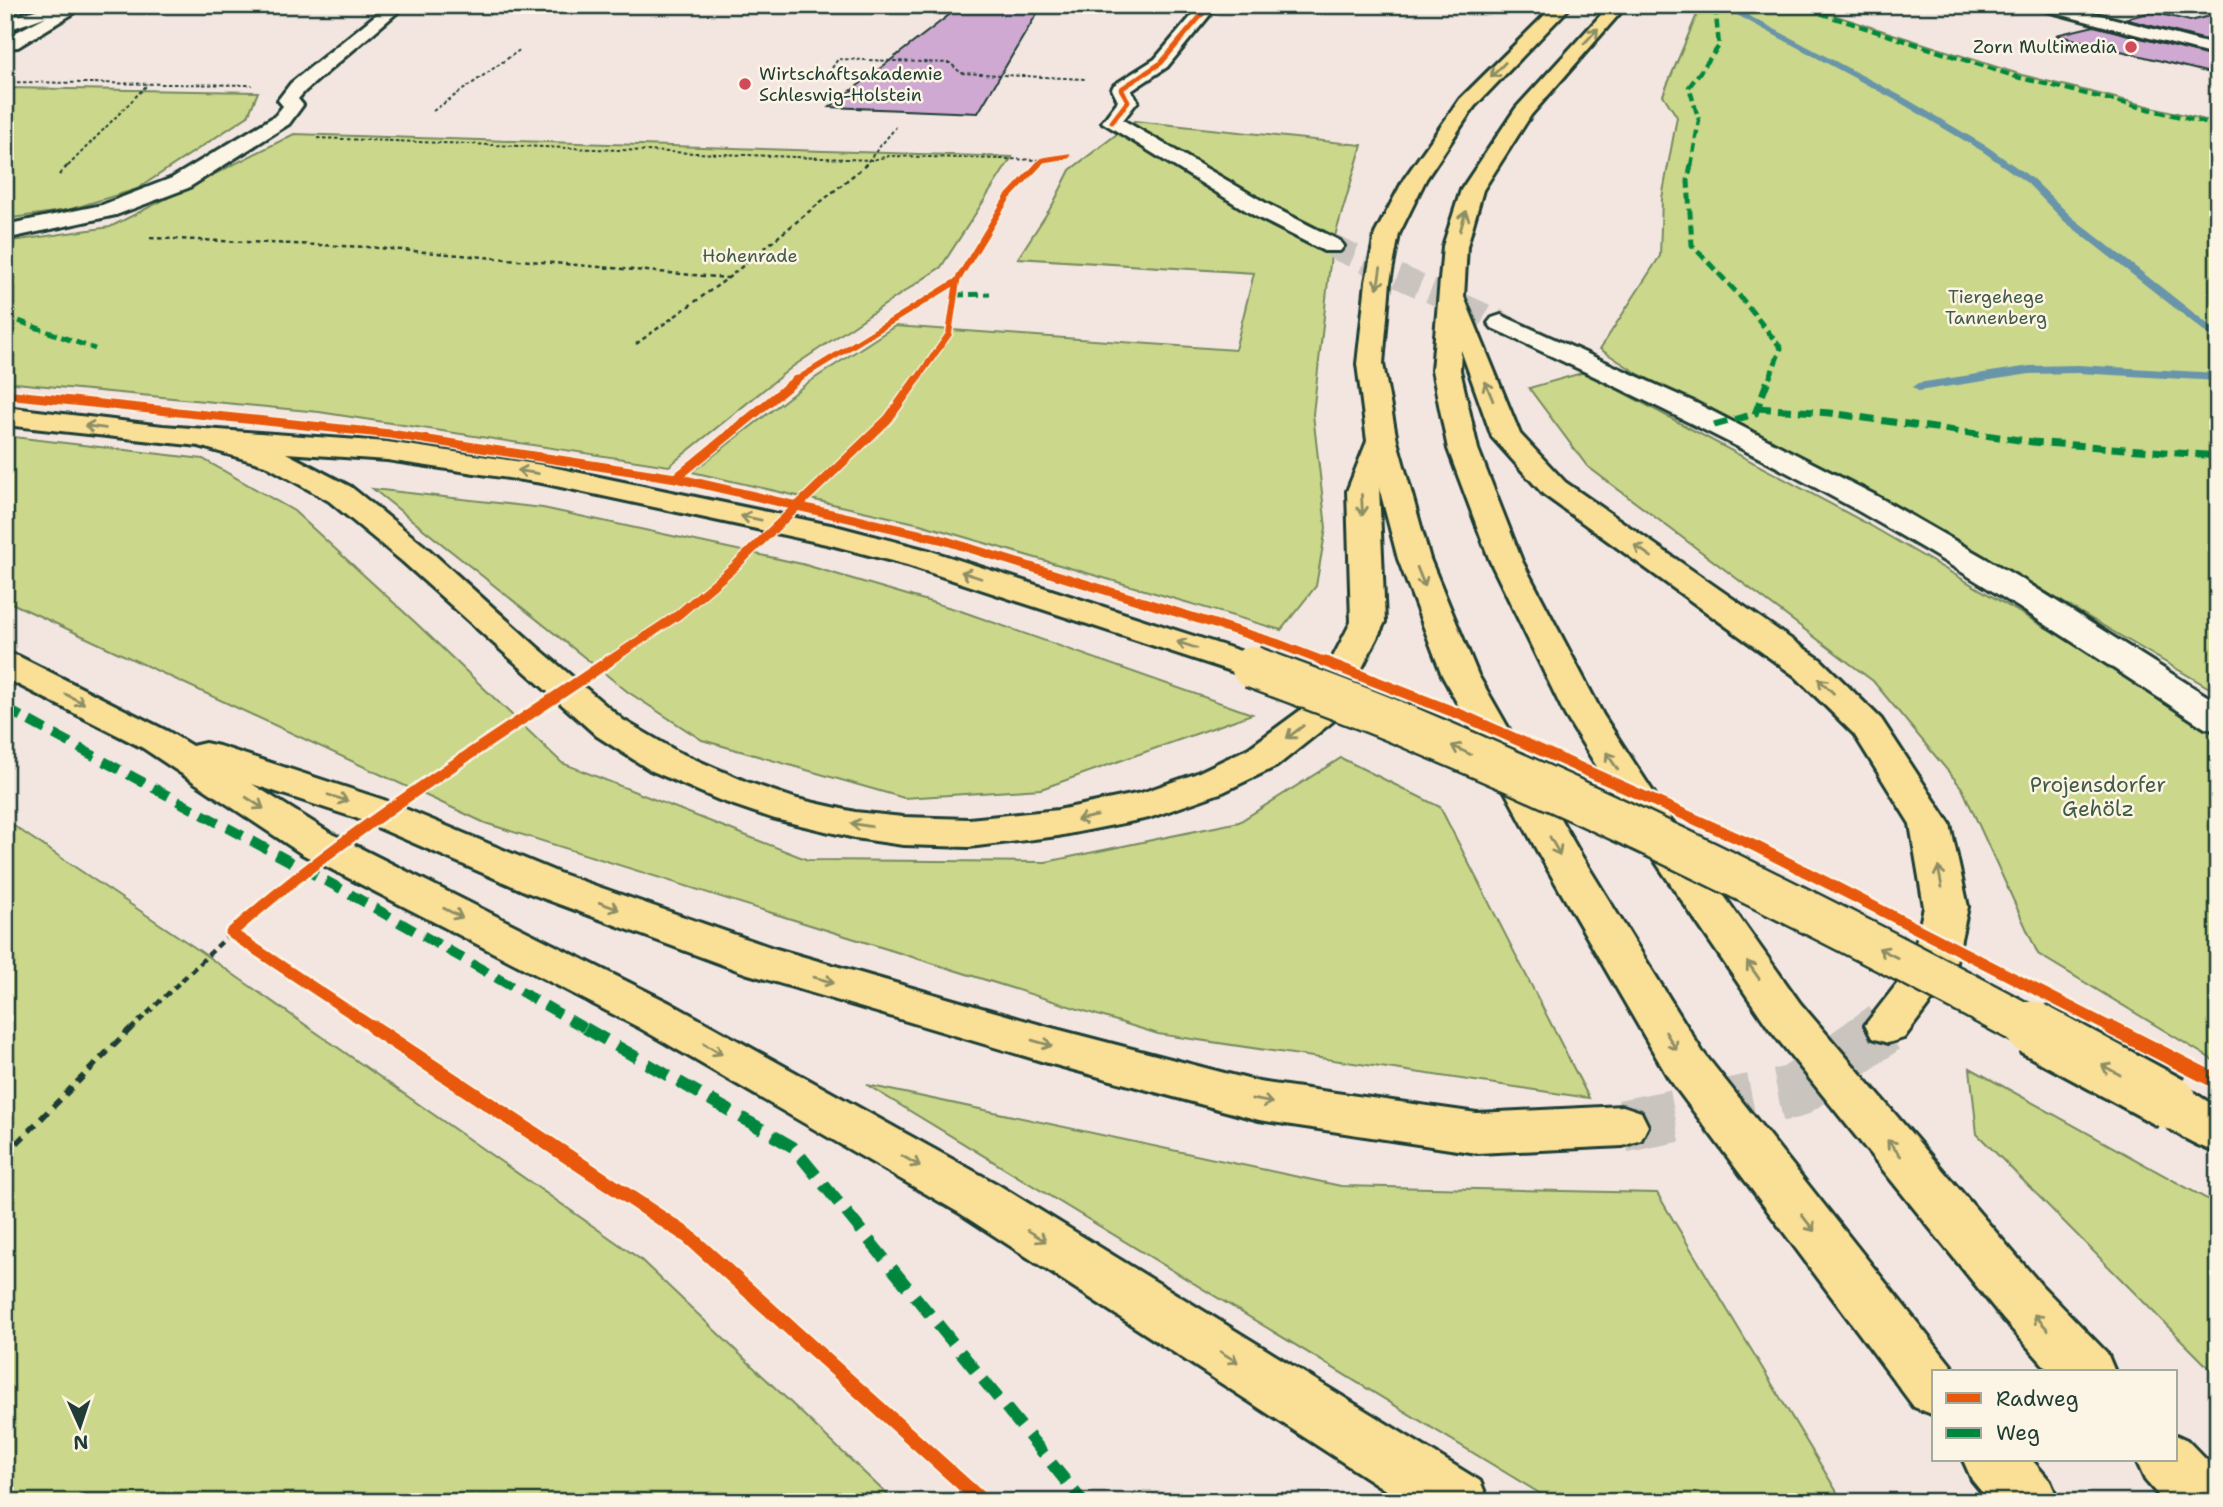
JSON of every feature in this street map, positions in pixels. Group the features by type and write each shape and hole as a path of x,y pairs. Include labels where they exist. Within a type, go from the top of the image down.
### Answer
{"highway":[{"path":"1564,5 1467,103 1415,179 1387,234 1377,282 1370,364 1382,441 1414,559 1460,675 1561,856 1685,1064 1932,1385"},
{"path":"1619,5 1523,112 1472,190 1455,246 1446,370 1464,449 1506,561 1584,715 1670,851 1784,1015 2022,1302 2085,1370"},
{"path":"1450,288 1507,438 1554,488 1808,668 1868,727 1930,824 1946,907 1932,971 1888,1025"},
{"path":"5,416 202,438 387,451 542,474 835,536 919,558 1252,667 1438,739 1734,876 1994,1006 2171,1103 2218,1133"},
{"path":"202,438 276,459 341,494 415,555 524,655 610,727 664,761 733,792 802,813 904,831 969,833 1058,823 1149,806 1209,783 1263,757 1324,710 1368,622 1362,491 1382,441"},
{"path":"5,664 156,740 317,844 654,1015 979,1199 1459,1502"},
{"path":"156,740 370,809 544,883 761,961 1048,1045 1246,1098 1477,1133 1623,1126"},
{"path":"1995,1462 2029,1502"},
{"path":"2168,1462 2205,1502"}],"street":[{"path":"5,232 108,210 180,183 282,120 296,96 398,5"},
{"path":"2042,5 2218,51"},
{"path":"1183,6 1209,7"},
{"path":"1209,7 1161,62 1128,84 1128,101 1112,122 1240,198 1332,246"},
{"path":"5,26 32,13 57,8 66,13 12,43 5,43"},
{"path":"2175,41 2218,34"},
{"path":"1501,323 1622,377 1819,479 1980,568 2218,720"}],"path":[{"path":"433,111 521,49"},
{"path":"832,68 838,59 950,63 961,73 1128,84"},
{"path":"5,82 149,84 296,96"},
{"path":"59,175 149,84"},
{"path":"636,344 728,278 872,160 896,127"},
{"path":"255,136 872,160 889,156 1044,160"},
{"path":"144,238 264,240 460,253 728,278"},
{"path":"5,1155 184,975 231,933"}],"green space":[{"name":"Tiergehege Tannenberg","path":"1701,5 1802,5 2022,75 2218,123 2218,693 1909,512 1640,375 1600,349 1660,256 1662,198 1677,117 1663,95"},
{"path":"5,88 258,92 248,116 137,189 68,210 5,219"},
{"path":"1134,121 1362,145 1332,246 1313,414 1326,528 1316,586 1281,630 920,524 692,472 806,384 895,326 1235,350 1254,273 1018,258 1053,204 1070,170"},
{"name":"Hohenrade","path":"294,134 1012,157 941,267 792,367 669,466 319,412 5,382 5,242 110,227"},
{"name":"Projensdorfer Gehölz","path":"1585,372 1866,523 2218,728 2218,1063 2038,954 1962,788 1873,681 1587,466 1529,388"},
{"path":"5,436 203,459 294,511 562,763 808,860 1046,862 1239,822 1341,758 1440,807 1589,1098 1158,1034 485,823 5,600"},
{"path":"373,489 543,508 802,564 958,610 1252,714 1041,789 904,798 702,740 628,692"},
{"path":"5,820 197,949 640,1259 895,1502 5,1502"},
{"path":"1970,1068 2218,1205 2218,1377 1977,1134"},
{"path":"867,1085 1341,1186 1657,1193 1843,1502 1554,1502"}],"building":[{"path":"962,5 1042,5 978,113 830,107"},
{"path":"2152,12 2190,21 2218,14 2218,43 2124,19"},
{"path":"2094,26 2218,58 2218,75 2056,35"}],"waterway":[{"path":"1740,13 1902,100 1985,149 2030,181 2068,219 2218,338"},
{"path":"1918,387 2030,370 2078,369 2218,377"}],"tunnel":[{"path":"1332,246 1501,323"},
{"path":"1881,1030 1888,1025"},
{"path":"1623,1126 1794,1092 1884,1028"}],"marked path":[{"path":"1714,425 1755,414 1781,348 1738,294 1692,245 1688,181 1699,120 1689,87 1719,46 1716,15 1722,5"},
{"path":"1795,5 2017,77 2218,126"},
{"path":"955,295 990,294"},
{"path":"5,316 95,349"},
{"path":"1757,408 1830,413 2033,442 2218,456"},
{"path":"5,708 343,890 793,1147 1083,1502"}],"cycle path":[{"path":"1112,122 1128,101 1121,89 1161,63 1210,5"},
{"path":"983,1502 688,1236 231,933 284,886 419,789 678,615 733,568 888,419 949,334 957,281 1008,197 1043,160 1068,156"},
{"path":"676,478 783,388 957,281"},
{"path":"5,394 390,434 676,478 940,539 1276,643 1464,716 1757,847 2218,1082"}],"place":[{"name":"Zorn Multimedia","path":"2131,47"},
{"name":"Wirtschaftsakademie Schleswig-Holstein","path":"745,84"}]}
